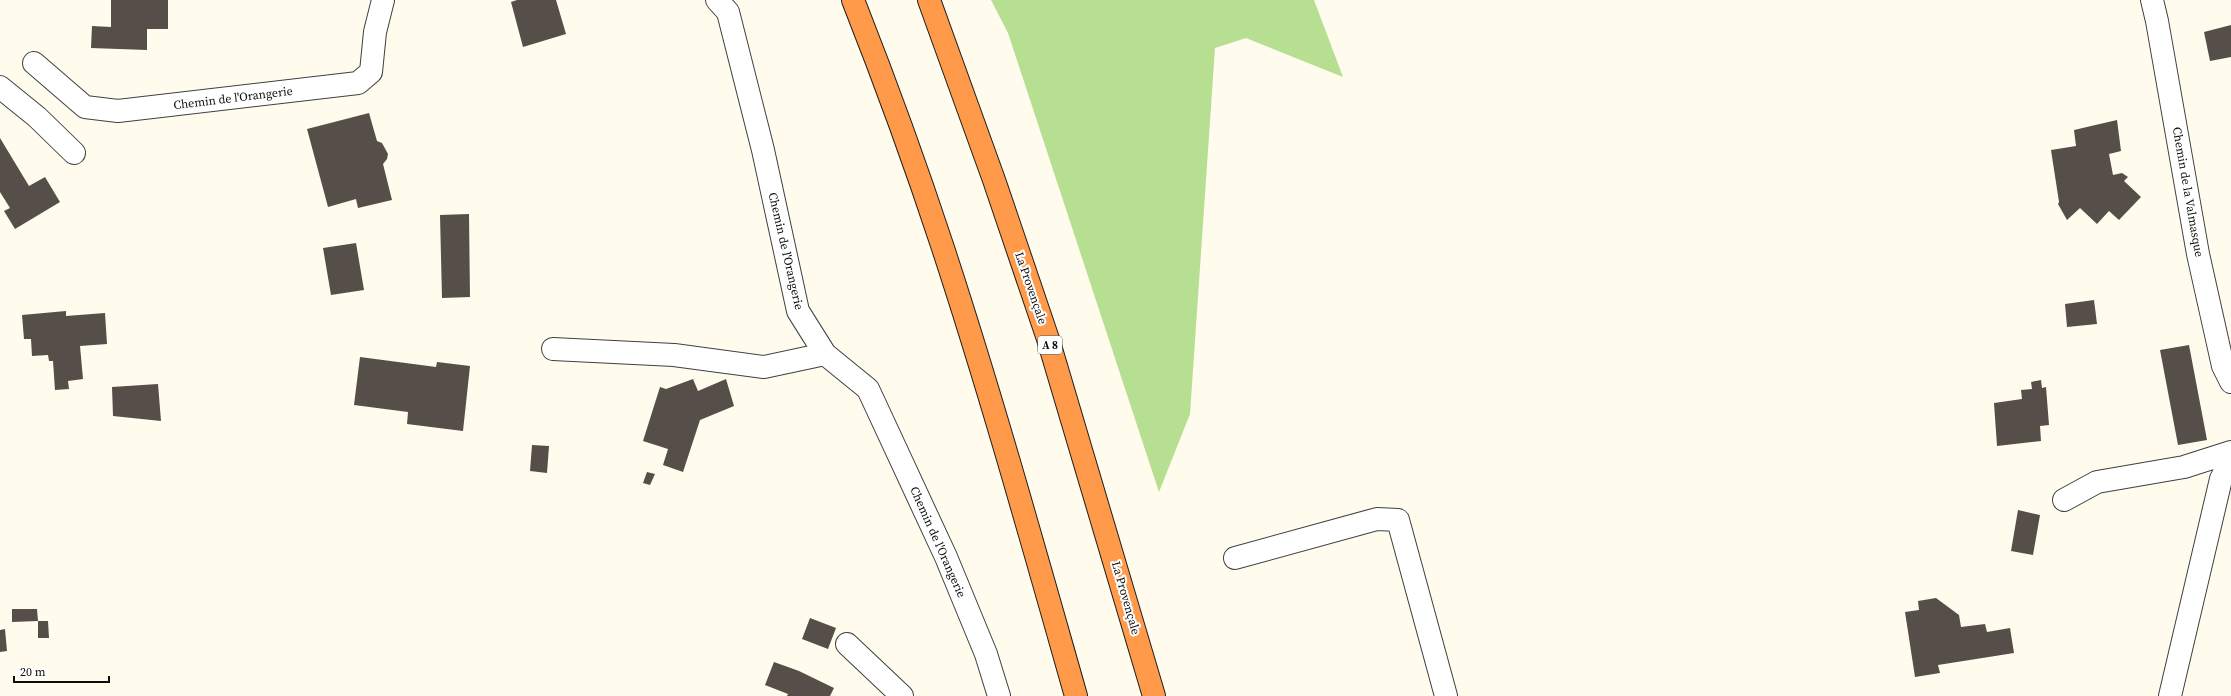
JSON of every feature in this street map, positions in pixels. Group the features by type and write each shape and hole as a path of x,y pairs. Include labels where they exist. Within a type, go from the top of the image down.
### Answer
{"highway":[{"path":"853,0 891,98 942,244 992,406 1076,696"},
{"name":"La Provençale","path":"929,0 992,173 1048,339 1154,696"}],"street":[{"name":"Chemin de l'Orangerie","path":"34,63 85,107 118,111 358,84 371,72 375,32 382,0"},
{"name":"Chemin de l'Orangerie","path":"717,0 728,12 763,150 798,311 825,354 868,390 946,557 986,654 999,696"},
{"name":"Chemin de la Valmasque","path":"2152,0 2198,254 2224,366 2231,382"},
{"path":"0,87 38,117 74,154"},
{"path":"553,349 674,354 764,367 825,354"},
{"path":"2064,500 2097,482 2184,467 2231,452"},
{"path":"2170,696 2221,479 2231,459"},
{"path":"1235,558 1377,519 1398,520 1446,696"},
{"path":"847,644 902,696"}],"green space":[{"path":"991,0 1314,0 1343,77 1246,38 1215,48 1190,414 1159,492 1008,33"}],"building":[{"path":"111,0 168,0 168,29 147,29 147,50 91,48 92,26 111,27"},
{"path":"517,0 556,0 566,34 523,47 511,2"},
{"path":"2231,25 2231,57 2210,61 2204,32"},
{"path":"369,113 377,141 382,143 388,154 387,159 383,164 392,200 358,208 356,199 328,207 307,129"},
{"path":"2117,120 2121,151 2109,154 2113,175 2122,173 2128,177 2124,181 2141,197 2119,220 2109,211 2097,224 2080,208 2067,220 2058,204 2059,202 2051,150 2076,146 2074,130"},
{"path":"0,138 29,186 45,177 60,202 15,229 4,211 10,208 0,192"},
{"path":"469,214 470,297 442,298 440,215"},
{"path":"356,243 364,290 331,295 323,248"},
{"path":"2094,300 2097,324 2067,327 2065,304"},
{"path":"66,311 66,316 105,313 107,344 80,346 83,379 68,381 69,389 55,390 53,361 49,361 48,355 32,356 31,339 24,339 22,315"},
{"path":"2189,345 2207,440 2178,445 2160,350"},
{"path":"360,357 436,367 437,362 470,366 463,431 407,424 408,412 354,405"},
{"path":"693,379 698,391 726,379 734,406 700,420 683,472 663,465 668,449 643,441 660,387 666,389"},
{"path":"2041,380 2042,388 2046,387 2049,425 2040,426 2041,441 1997,446 1994,403 2022,399 2021,390 2032,389 2031,382"},
{"path":"158,384 161,421 113,416 112,387"},
{"path":"532,445 549,446 547,473 530,471"},
{"path":"647,472 655,474 650,485 643,483"},
{"path":"2018,510 2040,515 2033,555 2011,551"},
{"path":"1936,598 1959,615 1961,627 1985,624 1987,632 2010,628 2014,653 1938,665 1940,673 1915,677 1905,612 1919,610 1918,601"},
{"path":"12,609 37,609 38,621 12,622"},
{"path":"810,618 836,628 828,649 802,639"},
{"path":"38,621 48,621 49,638 38,638"},
{"path":"5,629 7,651 0,652 0,630"},
{"path":"774,662 799,671 834,688 830,696 787,696 788,694 765,685"}]}
